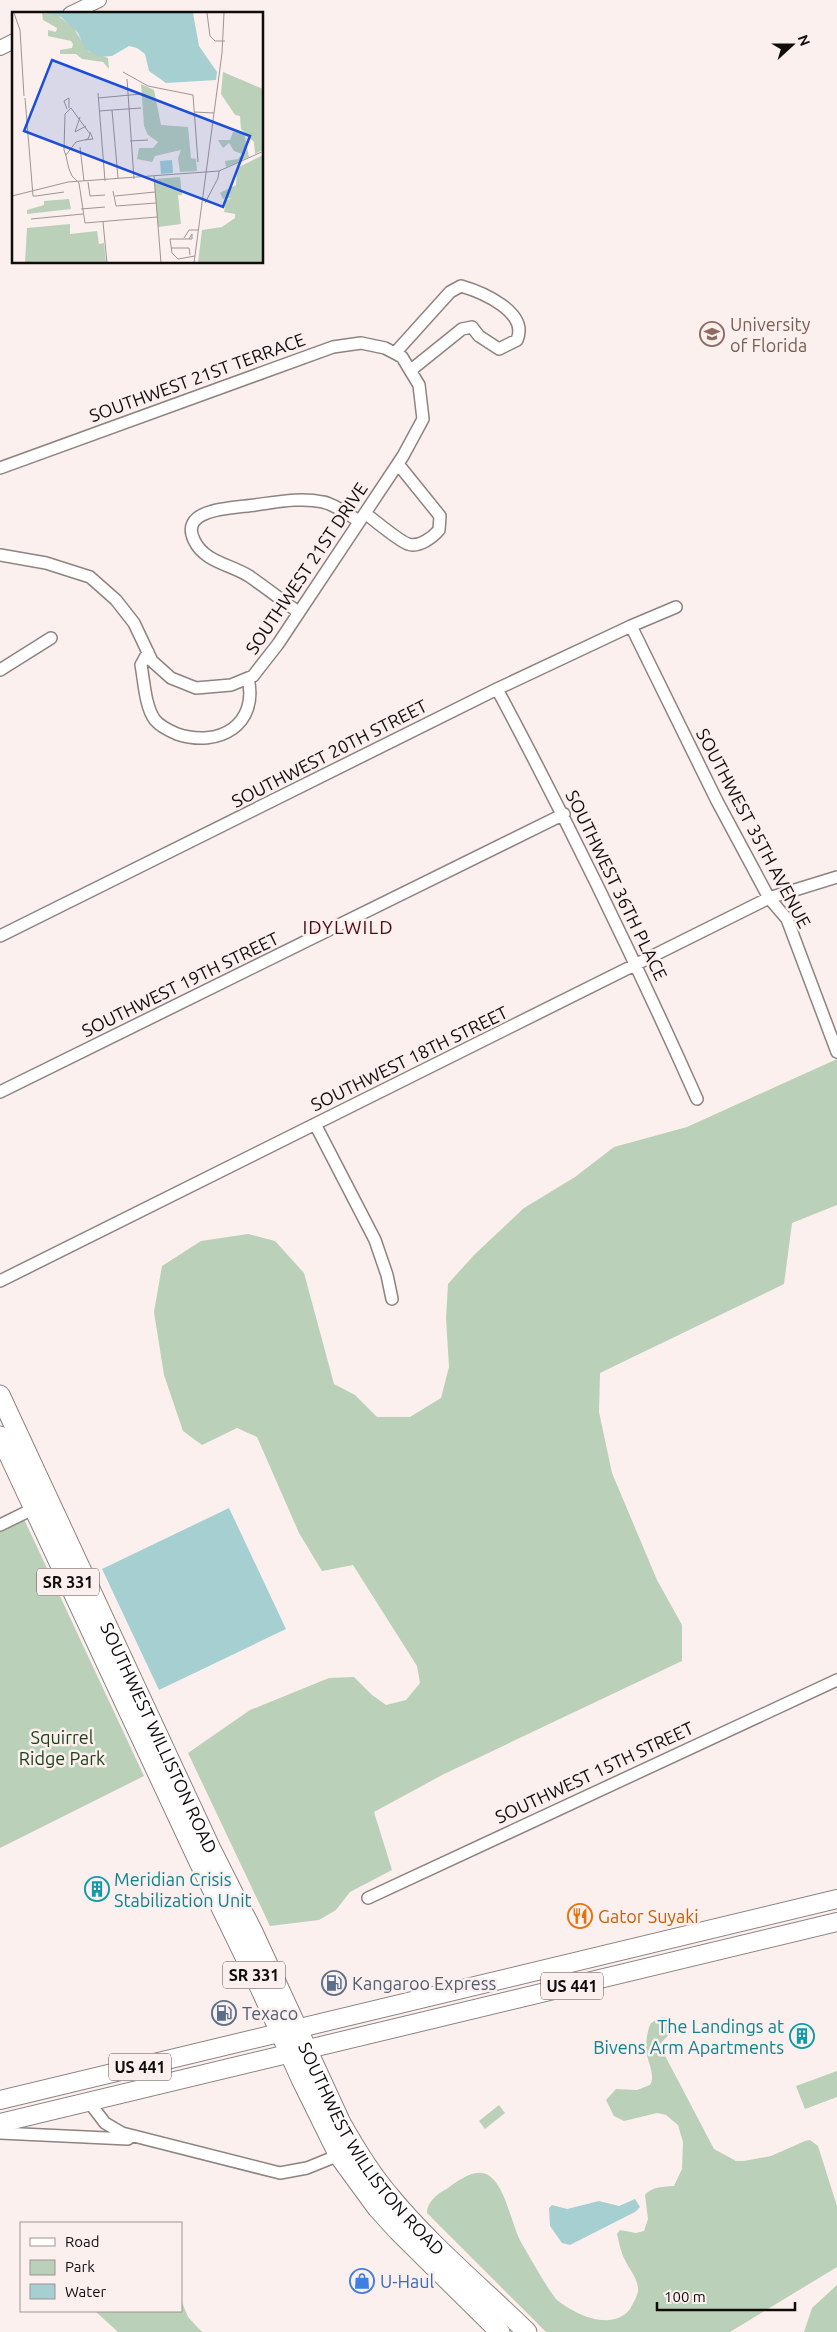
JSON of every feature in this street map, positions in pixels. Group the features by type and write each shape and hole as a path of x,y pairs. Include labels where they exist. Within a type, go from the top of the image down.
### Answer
{"highway":[{"name":"SOUTHWEST WILLISTON ROAD","path":"0,1395 42,1505 289,2031 298,2052 312,2105 347,2152 410,2219 527,2332"},
{"name":"SOUTHWEST WILLISTON ROAD","path":"0,1436 42,1505"},
{"name":"SOUTHWEST WILLISTON ROAD","path":"347,2152 377,2208 398,2232 500,2332"}],"main road":[{"name":"US 441","path":"6,2099 837,1899"},
{"path":"789,1910 794,1932"},
{"name":"US 441","path":"8,2121 837,1922"},
{"path":"570,1963 570,1987"},
{"path":"41,2090 64,2092 89,2102"},
{"path":"6,2099 8,2121"}],"street":[{"path":"74,12 99,0"},
{"path":"0,48 12,42"},
{"path":"395,353 450,292 461,286 479,292 504,308 514,316 519,325 520,332 517,340 508,346 499,348 479,336 472,328 462,329 409,366"},
{"name":"SOUTHWEST 21ST TERRACE","path":"0,468 333,347 361,343 385,348 395,353 409,366"},
{"name":"SOUTHWEST 21ST DRIVE","path":"0,555 46,564 90,576 116,600 134,623 152,661 171,678 196,688 232,685 253,676 278,644 398,464 422,419 419,385 409,366"},
{"path":"298,612 248,575 203,554 193,539 191,531 194,522 208,512 226,507 304,500 324,502 362,517 408,544 419,544 440,530 440,516 398,464"},
{"name":"SOUTHWEST 20TH STREET","path":"0,936 497,689 676,607"},
{"name":"SOUTHWEST 35TH AVENUE","path":"631,626 717,802 769,898 787,919 837,1052"},
{"path":"0,670 51,638"},
{"path":"148,652 140,665 146,696 154,720 170,732 189,738 218,737 232,730 242,720 249,705 251,691 248,678"},
{"name":"SOUTHWEST 36TH PLACE","path":"497,689 564,814 637,964 697,1099"},
{"name":"SOUTHWEST 19TH STREET","path":"0,1092 564,814"},
{"name":"SOUTHWEST 18TH STREET","path":"0,1281 769,898 837,877"},
{"path":"315,1124 375,1240 387,1275 392,1299"},
{"path":"0,1525 42,1505"},
{"name":"SOUTHWEST 15TH STREET","path":"368,1898 594,1791 837,1680"},
{"path":"89,2102 105,2123 112,2128 144,2140 280,2173 307,2168 347,2152"},
{"path":"0,2133 144,2140"}],"green space":[{"path":"837,1059 837,1205 792,1223 784,1284 600,1373 599,1412 612,1473 657,1580 682,1625 682,1661 444,1774 374,1812 392,1870 350,1892 336,1910 319,1920 270,1926 188,1753 250,1710 329,1678 354,1677 372,1695 386,1705 406,1700 420,1683 417,1666 353,1565 322,1571 299,1533 257,1437 237,1428 202,1445 183,1431 164,1375 154,1312 162,1266 201,1241 248,1234 275,1241 304,1273 334,1384 355,1395 377,1417 410,1417 441,1398 449,1367 446,1318 448,1284 474,1255 524,1208 575,1177 614,1147 687,1127"},
{"name":"Squirrel Ridge Park","path":"24,1519 144,1776 0,1848 0,1531"},
{"path":"662,2017 670,2018 674,2029 661,2043 661,2048 714,2149 736,2161 744,2161 771,2156 805,2141 810,2140 818,2146 837,2206 837,2267 730,2332 546,2332 427,2213 429,2205 437,2195 461,2179 476,2173 486,2174 499,2186 522,2244 556,2299 573,2311 593,2319 614,2319 622,2316 630,2309 637,2296 638,2288 635,2277 622,2254 617,2234 620,2230 636,2233 644,2231 648,2219 645,2195 655,2188 674,2186 682,2169 683,2142 678,2125 666,2115 657,2113 624,2121 614,2116 606,2100 616,2089 637,2090 650,2085 652,2077 646,2050 647,2036 651,2023"},
{"path":"837,2071 837,2097 805,2109 796,2086"},
{"path":"499,2105 505,2113 485,2129 479,2121"},
{"path":"837,2285 837,2332 804,2332 812,2308"},
{"path":"182,2302 188,2317 202,2332 118,2332 96,2312 182,2312"}],"water":[{"path":"229,1508 286,1629 159,1690 102,1569"},
{"path":"635,2199 640,2207 635,2212 570,2245 562,2243 550,2226 549,2208 552,2205 567,2209 599,2201 619,2206"}],"place":[{"name":"University of Florida","path":"712,334"},
{"name":"Meridian Crisis Stabilization Unit","path":"97,1889"},
{"name":"Gator Suyaki","path":"580,1916"},
{"name":"Kangaroo Express","path":"334,1983"},
{"name":"Texaco","path":"224,2013"},
{"name":"The Landings at Bivens Arm Apartments","path":"802,2036"},
{"name":"U-Haul","path":"362,2281"}],"district":[{"name":"IDYLWILD","path":"348,927"}]}
